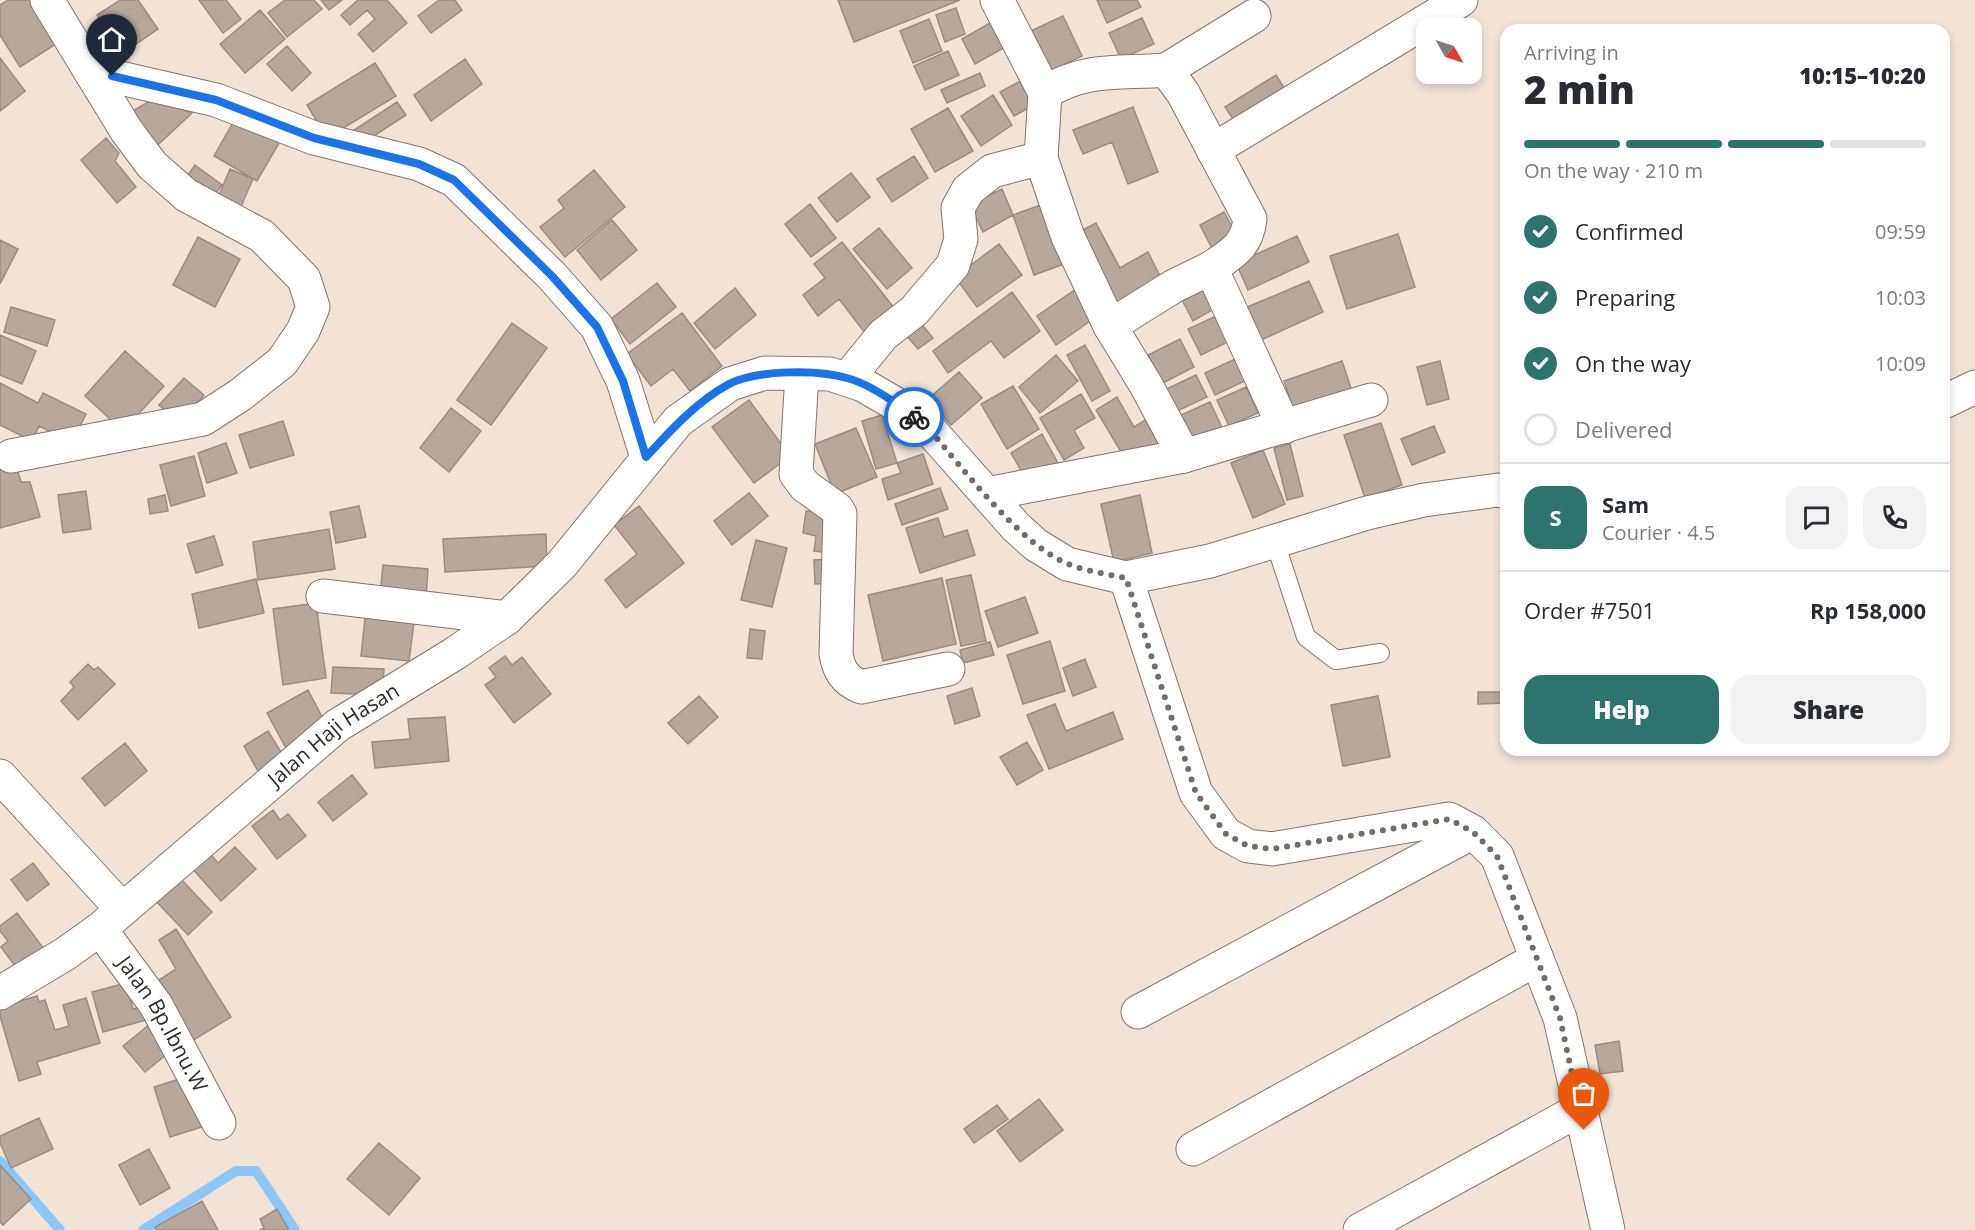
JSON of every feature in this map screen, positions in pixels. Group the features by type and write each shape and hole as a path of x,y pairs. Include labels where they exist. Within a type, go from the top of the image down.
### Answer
{"street":[{"path":"10,456 203,419 240,395 282,362 303,331 313,307 304,279 262,236 186,195 152,165 126,130 47,0"},
{"path":"997,0 1044,93 1041,158 1068,237 1110,326 1146,385 1184,456"},
{"path":"1213,150 1461,0"},
{"path":"1044,93 1063,81 1100,72 1166,70 1254,16"},
{"path":"1110,326 1174,286 1211,268 1240,246 1248,235 1250,219 1183,93 1166,70"},
{"path":"90,71 216,100 314,138 419,164 454,180 552,276 597,327 623,381 646,457"},
{"path":"1041,158 992,171 968,190 958,208 961,239 952,265 914,311 883,335 848,378 901,407 930,430 987,494 1036,544 1067,564 1126,578 1164,573 1367,513 1424,500 1500,490"},
{"path":"1211,268 1284,427"},
{"name":"Jalan Haji Hasan","path":"0,993 65,954 111,919 338,725 454,654 507,618 562,564 646,457 678,421 730,384 765,373 848,378"},
{"path":"802,374 796,474 805,486 837,509 840,514 836,654 838,668 848,681 861,687 948,669"},
{"path":"1950,399 1975,387"},
{"path":"987,494 1184,456 1371,400"},
{"path":"1126,578 1196,793 1226,834 1248,846 1272,849 1449,819 1473,832 1497,856 1560,1018 1608,1230"},
{"path":"323,597 507,618"},
{"name":"Jalan Bp.Ibnu.W","path":"0,776 111,919 219,1123"},
{"path":"1138,1012 1473,832"},
{"path":"1193,1149 1537,959"},
{"path":"1360,1230 1579,1110"}],"lane":[{"path":"1275,542 1306,637 1336,660 1380,653"}],"building":[{"path":"8,0 33,0 59,42 20,67 0,35 0,5"},
{"path":"120,0 138,0 158,29 123,53 97,15"},
{"path":"199,0 226,0 241,19 223,33"},
{"path":"285,0 314,0 322,9 287,37 268,13"},
{"path":"321,0 342,0 329,10"},
{"path":"358,0 387,0 407,23 373,52 358,34 375,19 367,10 350,25 341,15"},
{"path":"439,0 455,0 462,10 431,33 418,16"},
{"path":"838,0 960,0 854,42"},
{"path":"1097,0 1137,0 1141,7 1107,23"},
{"path":"956,8 965,34 945,42 936,15"},
{"path":"260,10 285,39 245,73 220,44"},
{"path":"1063,16 1082,56 1044,74 1024,34"},
{"path":"1142,18 1154,44 1121,59 1109,33"},
{"path":"929,19 942,51 913,63 900,31"},
{"path":"995,20 1009,45 975,64 962,39"},
{"path":"287,46 311,73 292,91 267,64"},
{"path":"948,51 959,75 925,90 914,66"},
{"path":"0,58 25,91 0,111"},
{"path":"465,59 482,84 431,121 414,95"},
{"path":"375,63 396,96 327,138 307,105"},
{"path":"980,73 985,86 947,103 941,90"},
{"path":"1276,75 1289,96 1239,128 1225,107"},
{"path":"1028,77 1042,101 1014,116 1000,92"},
{"path":"993,95 1012,125 981,146 961,116"},
{"path":"153,99 192,113 148,154 126,115"},
{"path":"397,102 406,115 360,145 351,132"},
{"path":"1133,107 1158,172 1128,184 1112,142 1083,154 1073,130"},
{"path":"948,108 973,151 935,172 911,129"},
{"path":"235,119 279,143 257,181 214,156"},
{"path":"106,138 119,153 115,161 136,187 117,203 81,160"},
{"path":"914,156 928,178 892,202 877,179"},
{"path":"195,165 222,185 210,201 183,182"},
{"path":"230,169 253,179 236,218 214,207"},
{"path":"594,170 625,207 565,257 540,227 564,208 558,200"},
{"path":"851,173 870,197 837,222 818,198"},
{"path":"1002,189 1013,215 983,232 970,204"},
{"path":"1046,203 1067,263 1034,275 1013,215"},
{"path":"810,204 836,238 811,257 785,224"},
{"path":"1224,212 1240,241 1215,254 1200,225"},
{"path":"612,220 637,250 601,280 577,250"},
{"path":"1096,223 1120,268 1148,252 1162,280 1112,307 1073,235"},
{"path":"879,228 912,268 887,289 853,249"},
{"path":"1398,234 1415,287 1347,309 1330,256"},
{"path":"1297,236 1309,262 1248,290 1236,263"},
{"path":"198,237 240,259 215,307 173,285"},
{"path":"0,240 18,249 0,284"},
{"path":"842,242 895,309 865,333 839,299 818,316 803,295 825,278 814,264"},
{"path":"999,244 1022,275 977,307 955,277"},
{"path":"1205,281 1219,306 1193,321 1180,296"},
{"path":"1309,281 1323,312 1259,341 1245,308"},
{"path":"657,283 676,307 630,344 611,319"},
{"path":"735,288 756,315 715,349 694,323"},
{"path":"1076,289 1096,317 1056,345 1037,316"},
{"path":"1012,292 1040,331 1004,358 991,341 948,373 933,351"},
{"path":"11,307 55,320 47,346 4,332"},
{"path":"682,313 722,366 690,391 673,369 651,386 627,354"},
{"path":"1216,316 1228,342 1201,355 1188,329"},
{"path":"916,317 933,338 918,349 901,329"},
{"path":"512,323 547,348 491,425 457,400"},
{"path":"0,335 36,351 22,384 0,375"},
{"path":"1180,339 1194,367 1163,383 1148,355"},
{"path":"1085,345 1110,391 1092,401 1067,355"},
{"path":"125,351 164,386 123,431 85,396"},
{"path":"1056,355 1078,381 1040,413 1019,387"},
{"path":"1235,359 1245,381 1215,395 1205,373"},
{"path":"1342,361 1353,394 1295,414 1284,381"},
{"path":"1440,361 1449,399 1427,405 1417,367"},
{"path":"959,372 982,398 951,425 928,399"},
{"path":"1196,375 1207,397 1173,413 1162,391"},
{"path":"184,378 204,395 179,423 159,405"},
{"path":"0,383 38,403 43,393 86,414 72,442 39,426 32,441 0,425"},
{"path":"1013,386 1039,429 1007,449 981,404"},
{"path":"1246,387 1258,413 1229,426 1217,400"},
{"path":"1081,394 1095,418 1074,430 1084,448 1064,460 1040,418"},
{"path":"1117,397 1134,427 1152,416 1165,439 1127,462 1096,410"},
{"path":"749,400 790,456 754,483 712,427"},
{"path":"1210,402 1224,432 1186,449 1172,419"},
{"path":"451,408 481,431 449,472 420,448"},
{"path":"882,415 897,463 876,469 862,421"},
{"path":"283,421 294,455 250,468 239,435"},
{"path":"1381,423 1402,485 1365,498 1344,435"},
{"path":"1434,426 1445,452 1412,465 1401,439"},
{"path":"856,428 877,477 835,494 815,444"},
{"path":"1042,434 1059,465 1028,483 1011,453"},
{"path":"226,443 237,473 207,483 198,453"},
{"path":"1290,444 1303,496 1287,500 1274,448"},
{"path":"1263,450 1285,504 1253,518 1231,463"},
{"path":"923,454 933,484 888,500 882,479 901,473 897,463"},
{"path":"194,456 205,496 171,506 160,465"},
{"path":"16,465 21,482 30,482 40,517 0,528 0,470"},
{"path":"940,488 948,509 902,525 895,504"},
{"path":"86,491 91,529 63,533 58,495"},
{"path":"749,493 768,516 732,545 714,521"},
{"path":"165,495 168,511 150,514 148,499"},
{"path":"1140,495 1152,553 1114,562 1101,504"},
{"path":"359,506 366,537 336,543 330,512"},
{"path":"639,506 684,563 626,608 605,580 637,554 614,525"},
{"path":"806,511 835,515 829,553 814,551 816,536 803,533"},
{"path":"938,518 944,537 967,530 975,555 920,573 906,528"},
{"path":"329,529 335,569 258,580 253,542"},
{"path":"546,534 547,566 445,572 443,539"},
{"path":"214,536 223,565 196,573 187,544"},
{"path":"756,540 787,548 772,607 741,600"},
{"path":"830,559 831,583 815,584 814,560"},
{"path":"383,565 428,569 426,598 380,595"},
{"path":"971,575 986,641 961,646 946,580"},
{"path":"942,578 956,644 883,661 868,595"},
{"path":"256,579 264,613 199,628 192,594"},
{"path":"1025,597 1038,633 998,647 985,611"},
{"path":"316,603 326,678 283,685 273,609"},
{"path":"366,609 415,615 409,661 361,656"},
{"path":"750,629 765,631 762,659 747,658"},
{"path":"1050,641 1065,691 1023,704 1007,655"},
{"path":"990,642 994,655 963,663 960,650"},
{"path":"505,656 512,665 522,657 551,694 514,723 485,685 496,677 489,668"},
{"path":"1085,659 1096,687 1073,696 1063,668"},
{"path":"88,664 94,670 98,667 115,684 78,720 61,701 74,687 70,682"},
{"path":"333,667 384,669 382,695 331,693"},
{"path":"972,688 980,716 955,724 947,696"},
{"path":"308,690 328,728 287,750 267,713"},
{"path":"1478,692 1500,692 1500,703 1478,704"},
{"path":"699,696 718,717 688,744 668,723"},
{"path":"1378,696 1390,757 1343,766 1331,705"},
{"path":"1055,704 1066,731 1113,712 1123,739 1049,769 1027,715"},
{"path":"445,717 449,761 375,768 372,742 410,739 408,719"},
{"path":"268,731 284,757 259,773 244,746"},
{"path":"1027,742 1043,770 1017,785 1000,757"},
{"path":"125,743 147,771 105,806 82,778"},
{"path":"352,775 367,794 333,821 318,802"},
{"path":"273,810 280,820 288,814 306,836 277,859 252,826"},
{"path":"235,847 256,869 221,901 191,867 208,851 218,863"},
{"path":"33,863 49,884 27,901 11,880"},
{"path":"178,876 212,912 188,935 154,899"},
{"path":"17,913 47,953 21,974 1,947 8,941 0,931 0,926"},
{"path":"176,929 231,1017 192,1041 156,982 176,969 159,940"},
{"path":"126,983 133,1009 154,1004 157,1017 103,1032 92,992"},
{"path":"37,996 39,1002 45,1000 55,1030 69,1026 63,1005 86,998 100,1043 37,1062 41,1074 19,1081 0,1016 0,1007"},
{"path":"156,1019 178,1045 145,1072 123,1046"},
{"path":"1619,1041 1623,1071 1600,1074 1595,1045"},
{"path":"192,1075 208,1125 170,1137 154,1087"},
{"path":"1039,1099 1063,1130 1020,1162 997,1131"},
{"path":"997,1105 1008,1119 974,1143 964,1129"},
{"path":"39,1118 53,1149 11,1168 0,1143 0,1136"},
{"path":"379,1143 420,1178 389,1215 347,1179"},
{"path":"149,1149 170,1188 140,1205 119,1165"},
{"path":"0,1165 31,1199 3,1225 0,1222"},
{"path":"202,1201 218,1230 156,1230 155,1227"},
{"path":"277,1209 289,1230 260,1230 264,1228 260,1219"}],"waterway":[{"path":"0,1161 60,1230"},
{"path":"143,1230 236,1171 256,1171 295,1230"}],"way so far":[{"path":"914,417 930,430 1016,526 1036,544 1067,564 1126,578 1196,793 1226,834 1248,846 1272,849 1449,819 1473,832 1497,856 1560,1018 1584,1130"}],"route":[{"path":"112,76 157,84 216,100 314,138 370,154 419,164 454,180 552,276 597,327 623,381 646,457 678,421 730,384 765,373 830,375 848,378 901,407 914,417"}]}
